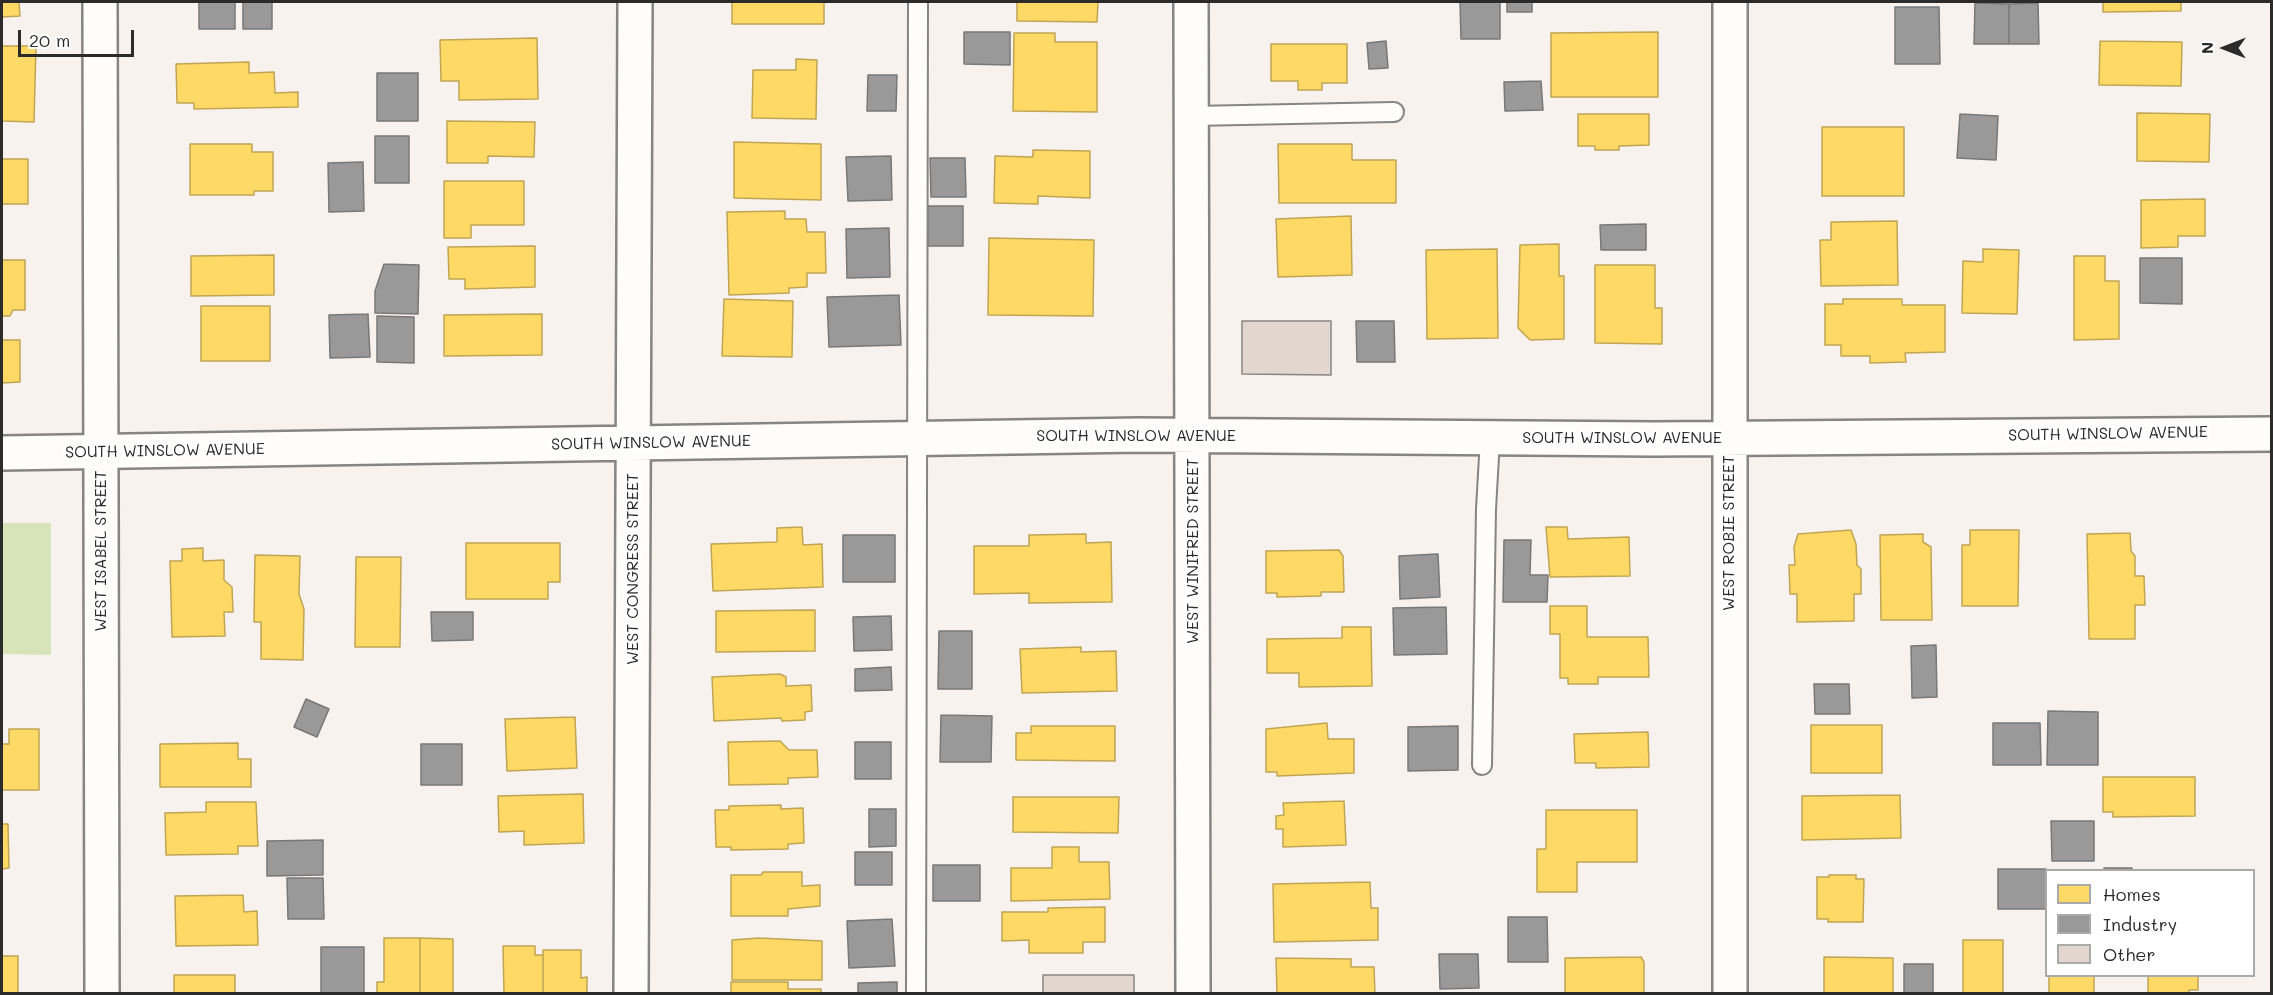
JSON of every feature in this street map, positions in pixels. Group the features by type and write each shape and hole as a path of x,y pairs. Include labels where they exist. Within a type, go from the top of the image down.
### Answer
{"street":[{"name":"WEST ISABEL STREET","path":"100,2 102,993"},
{"name":"WEST CONGRESS STREET","path":"631,993 635,2"},
{"name":"WEST WINIFRED STREET","path":"1191,2 1193,993"},
{"name":"WEST ROBIE STREET","path":"1730,2 1728,437 1730,993"},
{"name":"SOUTH WINSLOW AVENUE","path":"2,453 1139,435 1490,439 2271,434"}],"lane":[{"path":"916,993 918,2"},
{"path":"1192,116 1394,112"},
{"path":"1482,765 1486,509 1490,439"}],"green space":[{"path":"2,523 51,523 51,655 2,654"}],"building: Homes":[{"path":"2,2 19,2 20,16 2,17"},
{"path":"732,2 824,2 824,24 732,24"},
{"path":"1017,2 1098,2 1097,22 1017,21"},
{"path":"2103,2 2181,2 2181,11 2103,12"},
{"path":"1658,32 1658,97 1551,97 1551,33"},
{"path":"1014,33 1055,33 1055,42 1097,42 1097,112 1013,111"},
{"path":"537,38 538,99 459,100 459,81 441,81 440,40"},
{"path":"2100,41 2182,42 2181,86 2099,85"},
{"path":"1271,44 1347,44 1347,83 1322,83 1322,90 1298,90 1298,81 1271,81"},
{"path":"2,46 36,46 34,122 2,121"},
{"path":"796,59 817,60 816,119 752,118 753,70 796,70"},
{"path":"249,62 249,73 274,72 275,93 298,92 298,107 194,109 194,103 177,103 176,64"},
{"path":"2137,113 2210,114 2209,162 2137,161"},
{"path":"1578,114 1649,114 1649,145 1619,146 1619,150 1595,150 1595,146 1578,146"},
{"path":"447,121 535,122 534,157 488,156 488,163 447,163"},
{"path":"1822,127 1904,127 1904,196 1822,196"},
{"path":"734,142 821,144 821,200 734,198"},
{"path":"190,144 252,144 252,152 273,152 273,191 254,191 254,195 190,195"},
{"path":"1278,144 1352,144 1352,160 1396,160 1396,203 1279,203"},
{"path":"1033,150 1090,151 1090,198 1038,196 1038,204 994,203 995,156 1033,157"},
{"path":"2,159 28,159 28,204 2,204"},
{"path":"444,181 524,181 524,225 471,225 471,238 444,238"},
{"path":"2205,199 2205,236 2178,236 2178,247 2141,248 2141,200"},
{"path":"785,211 785,219 806,219 807,232 825,232 826,273 807,273 807,287 789,288 789,293 729,295 727,212"},
{"path":"1351,216 1352,275 1278,277 1276,219"},
{"path":"1897,221 1898,285 1821,286 1820,240 1831,240 1831,222"},
{"path":"989,238 1094,240 1093,316 988,315"},
{"path":"1559,244 1559,276 1564,276 1564,339 1530,340 1518,328 1520,245"},
{"path":"535,246 535,287 465,289 465,279 449,279 448,247"},
{"path":"1497,249 1498,338 1427,339 1426,250"},
{"path":"1983,249 2019,250 2017,314 1962,313 1963,261 1983,262"},
{"path":"274,255 274,295 191,296 191,256"},
{"path":"2074,256 2105,256 2105,281 2119,281 2119,339 2074,340"},
{"path":"2,260 25,260 25,310 13,310 10,316 2,316"},
{"path":"1595,265 1655,265 1655,308 1662,308 1662,344 1595,343"},
{"path":"724,299 793,301 792,357 722,356"},
{"path":"1843,299 1902,299 1902,305 1945,305 1945,352 1905,353 1906,362 1870,363 1870,356 1841,356 1841,345 1825,345 1825,304 1843,304"},
{"path":"201,306 270,306 270,361 201,361"},
{"path":"542,314 542,355 444,356 444,315"},
{"path":"2,340 20,340 20,382 2,383"},
{"path":"802,527 803,545 822,544 823,587 713,591 711,544 777,542 777,528"},
{"path":"1546,527 1567,527 1568,539 1629,537 1630,576 1550,577"},
{"path":"1851,530 1856,544 1857,565 1861,569 1861,594 1854,594 1854,621 1797,622 1797,594 1790,594 1789,565 1795,565 1794,547 1798,534"},
{"path":"1970,530 2019,530 2018,606 1962,606 1962,545 1970,545"},
{"path":"2130,533 2131,551 2135,556 2135,576 2144,576 2145,605 2135,605 2135,639 2089,639 2087,534"},
{"path":"1086,534 1086,543 1111,542 1112,602 1029,603 1029,593 974,594 974,546 1029,546 1029,535"},
{"path":"1923,534 1923,542 1931,547 1932,620 1881,620 1880,535"},
{"path":"466,543 560,543 560,582 548,582 548,599 466,599"},
{"path":"203,548 203,561 224,560 224,580 232,587 233,612 224,612 225,636 172,637 170,561 182,561 182,549"},
{"path":"1339,550 1343,556 1344,592 1321,592 1321,596 1277,597 1277,593 1266,593 1266,551"},
{"path":"255,555 300,556 299,594 304,609 303,660 261,659 261,622 254,622"},
{"path":"356,557 401,557 400,647 355,647"},
{"path":"1550,606 1587,606 1587,637 1648,637 1649,677 1598,677 1598,684 1568,684 1568,678 1560,678 1560,634 1550,634"},
{"path":"815,610 815,651 716,652 716,611"},
{"path":"1342,627 1371,627 1372,686 1299,687 1299,673 1267,673 1267,639 1342,638"},
{"path":"1081,647 1081,652 1116,651 1117,691 1022,693 1020,649"},
{"path":"780,674 786,677 786,686 811,685 812,711 805,712 805,720 782,721 781,718 714,721 712,677"},
{"path":"575,717 577,768 507,771 505,719"},
{"path":"1327,723 1328,739 1354,739 1354,773 1277,776 1277,772 1266,772 1266,729"},
{"path":"1811,725 1882,725 1882,773 1811,773"},
{"path":"1031,726 1115,726 1115,761 1016,760 1016,733 1031,733"},
{"path":"9,729 39,729 39,790 2,790 2,744 9,744"},
{"path":"1648,732 1649,767 1596,768 1596,763 1575,763 1574,734"},
{"path":"780,741 789,750 817,750 818,777 788,778 788,784 729,785 728,742"},
{"path":"238,743 238,759 251,759 251,787 160,787 160,744"},
{"path":"2103,777 2195,777 2195,816 2113,817 2113,812 2103,812"},
{"path":"583,794 584,843 524,845 524,831 499,832 498,796"},
{"path":"1900,795 1901,838 1802,840 1802,796"},
{"path":"1013,797 1119,797 1118,833 1013,832"},
{"path":"1344,801 1346,845 1283,847 1283,829 1276,829 1276,816 1284,815 1283,803"},
{"path":"206,802 256,802 258,846 238,846 238,854 166,855 165,813 206,812"},
{"path":"781,805 781,809 803,808 804,843 788,844 788,849 731,850 731,847 716,847 715,810 729,810 729,806"},
{"path":"1546,810 1637,810 1637,862 1577,862 1577,892 1537,892 1537,849 1546,849"},
{"path":"2,824 8,824 9,868 2,869"},
{"path":"1052,847 1079,847 1079,862 1109,862 1110,899 1011,901 1011,868 1052,868"},
{"path":"763,872 802,872 802,886 820,885 820,906 788,909 788,916 731,916 731,875 761,875"},
{"path":"1829,875 1856,875 1856,879 1864,879 1863,922 1828,922 1828,919 1817,919 1817,877 1829,877"},
{"path":"1370,882 1371,908 1378,908 1378,940 1274,942 1273,884"},
{"path":"243,895 244,912 257,911 258,945 176,946 175,896"},
{"path":"1105,907 1105,942 1083,942 1083,953 1029,953 1029,940 1002,941 1002,912 1048,912 1048,908"},
{"path":"384,938 420,938 420,994 377,994 377,982 384,982"},
{"path":"420,938 453,939 453,994 420,994"},
{"path":"759,938 822,941 822,980 732,980 732,940"},
{"path":"1963,940 2003,940 2003,994 1963,994"},
{"path":"503,946 535,946 535,955 543,955 543,994 504,994"},
{"path":"543,950 581,950 581,978 587,977 587,994 543,994"},
{"path":"2,956 18,956 18,994 2,994"},
{"path":"1641,957 1644,962 1644,994 1565,994 1565,958"},
{"path":"1824,957 1893,958 1893,994 1824,994"},
{"path":"1276,958 1351,959 1351,967 1374,967 1375,994 1277,994"},
{"path":"174,975 235,975 235,994 174,994"},
{"path":"2049,977 2094,977 2094,994 2049,994"},
{"path":"2148,977 2198,977 2198,990 2189,990 2189,994 2148,994"},
{"path":"731,982 788,982 788,989 821,989 821,994 731,994"}],"building: Industry":[{"path":"199,2 235,2 235,29 199,29"},
{"path":"243,2 272,2 272,29 243,29"},
{"path":"1460,2 1500,2 1500,39 1461,39"},
{"path":"1507,2 1532,2 1532,12 1507,12"},
{"path":"1975,3 2009,4 2009,44 1974,44"},
{"path":"2038,3 2039,44 2009,44 2009,4"},
{"path":"1895,7 1939,7 1940,64 1895,64"},
{"path":"964,32 1010,32 1010,65 964,64"},
{"path":"1386,41 1388,68 1369,69 1367,43"},
{"path":"377,73 418,73 418,121 377,121"},
{"path":"868,75 897,75 896,111 867,111"},
{"path":"1541,81 1543,110 1505,111 1504,82"},
{"path":"1960,114 1998,116 1996,160 1957,158"},
{"path":"375,136 409,136 409,183 375,183"},
{"path":"891,156 892,200 848,201 846,157"},
{"path":"930,158 965,158 966,197 931,197"},
{"path":"363,162 364,211 329,212 328,163"},
{"path":"928,206 963,206 963,246 928,246"},
{"path":"1646,224 1646,250 1601,250 1600,225"},
{"path":"889,228 890,277 847,278 846,229"},
{"path":"2140,258 2182,258 2182,304 2140,303"},
{"path":"384,264 419,265 418,314 375,313 375,291"},
{"path":"899,295 901,345 829,347 827,297"},
{"path":"368,314 370,357 330,358 329,315"},
{"path":"377,316 414,317 414,363 377,362"},
{"path":"1356,321 1394,321 1395,362 1357,362"},
{"path":"843,535 895,535 895,582 843,582"},
{"path":"1504,540 1531,540 1530,575 1548,575 1547,602 1503,602"},
{"path":"1438,554 1440,597 1400,599 1399,556"},
{"path":"1446,607 1447,654 1394,655 1393,608"},
{"path":"431,612 473,612 473,640 432,641"},
{"path":"891,616 892,650 854,651 853,617"},
{"path":"939,631 972,631 972,689 938,689"},
{"path":"1936,645 1937,697 1912,698 1911,646"},
{"path":"891,667 892,690 855,691 855,669"},
{"path":"1814,684 1849,684 1850,714 1815,714"},
{"path":"306,699 329,709 317,737 294,727"},
{"path":"2048,711 2098,712 2098,765 2047,765"},
{"path":"941,715 992,716 991,762 940,762"},
{"path":"1993,723 2040,723 2041,765 1993,765"},
{"path":"1458,726 1458,770 1408,771 1408,727"},
{"path":"855,742 891,742 891,779 855,779"},
{"path":"421,744 462,744 462,785 421,785"},
{"path":"869,809 896,809 896,846 869,847"},
{"path":"2051,821 2094,821 2094,861 2052,861"},
{"path":"323,840 323,875 267,876 267,841"},
{"path":"855,852 892,852 892,885 855,885"},
{"path":"933,865 980,865 980,901 933,901"},
{"path":"2104,868 2132,868 2132,869"},
{"path":"1998,869 2045,869 2045,909 1998,909"},
{"path":"287,878 323,878 324,919 288,919"},
{"path":"1508,917 1547,917 1548,962 1508,962"},
{"path":"892,919 895,966 849,968 847,921"},
{"path":"321,947 364,947 364,994 321,994"},
{"path":"1439,954 1478,954 1479,988 1440,989"},
{"path":"1904,964 1933,964 1933,994 1904,994"},
{"path":"897,982 897,994 858,994 858,983"}],"building: Other":[{"path":"1242,321 1331,321 1331,375 1242,374"},
{"path":"1043,975 1134,975 1134,994 1043,994"}]}
